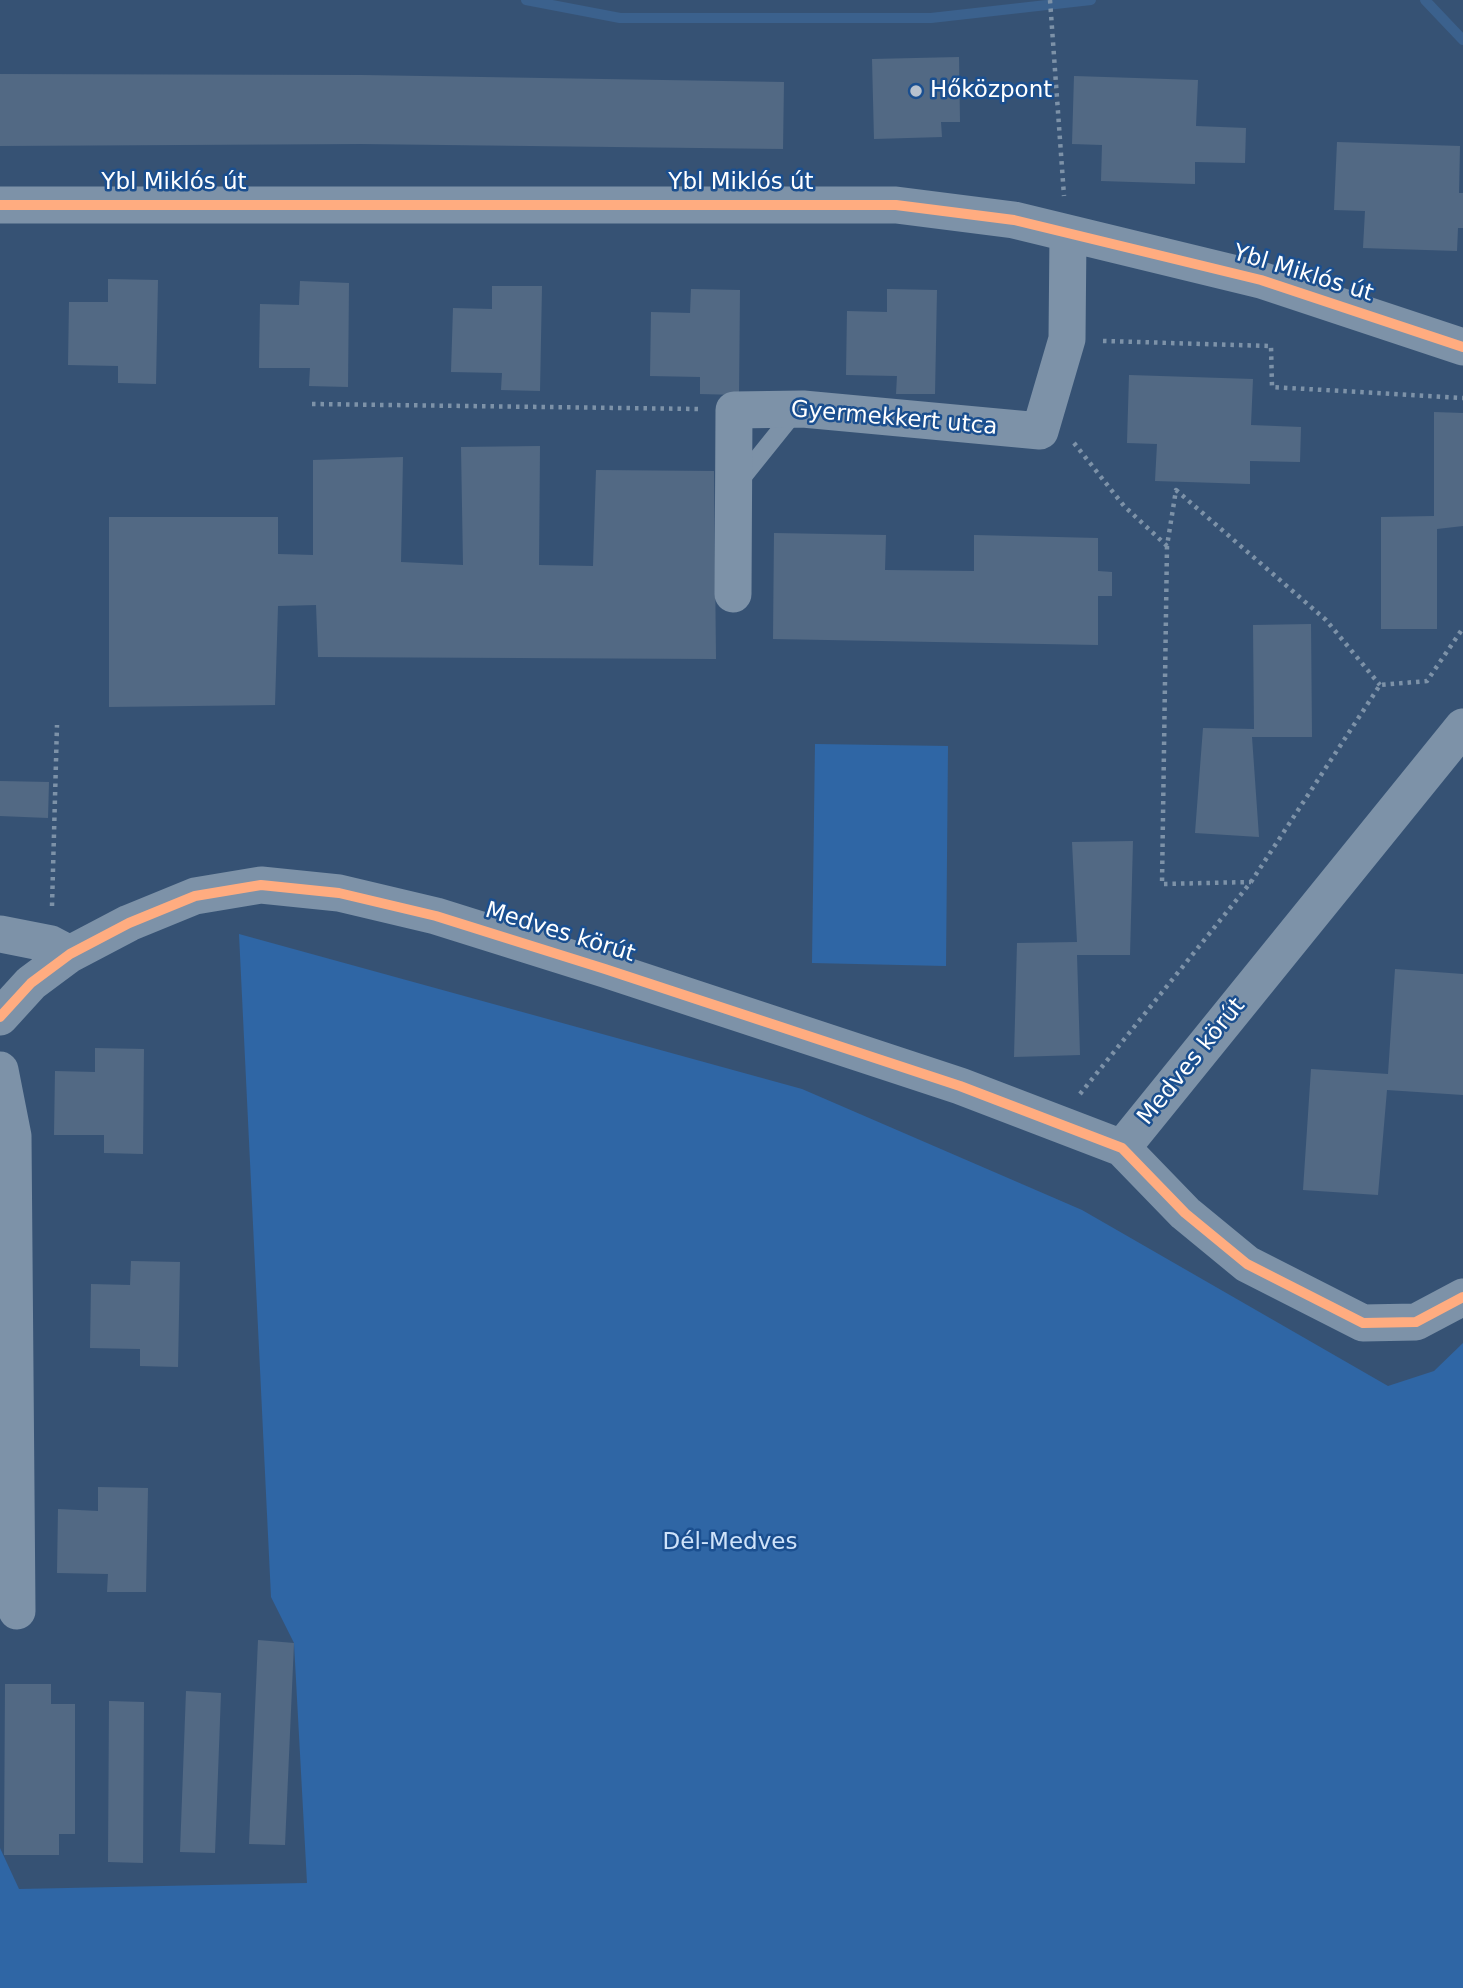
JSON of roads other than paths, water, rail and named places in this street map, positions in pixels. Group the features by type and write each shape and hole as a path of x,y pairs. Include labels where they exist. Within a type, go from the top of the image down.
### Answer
{"street":[{"name":"Ybl Miklós út","path":"0,205 896,205 1014,220 1261,280 1463,347"},
{"name":"Gyermekkert utca","path":"733,479 734,410 803,409 1040,431 1067,340 1068,235"},
{"path":"733,479 733,594"},
{"name":"Medves körút","path":"0,1017 60,949 195,896 261,886 339,893 436,916 605,969 960,1086 1122,1148 1463,727"},
{"path":"0,934 60,949"},
{"path":"0,1070 13,1136 17,1611"},
{"path":"1122,1148 1185,1213 1247,1264 1363,1323 1416,1322 1463,1297"}],"lane":[{"path":"733,479 745,474 790,418 803,409"}],"waterway":[{"path":"526,0 620,18 931,18 1091,0"},
{"path":"1425,0 1463,40"}],"place":[{"name":"Hőközpont","path":"916,91"}],"park label":[{"name":"Dél-Medves","path":"730,1543"}]}
